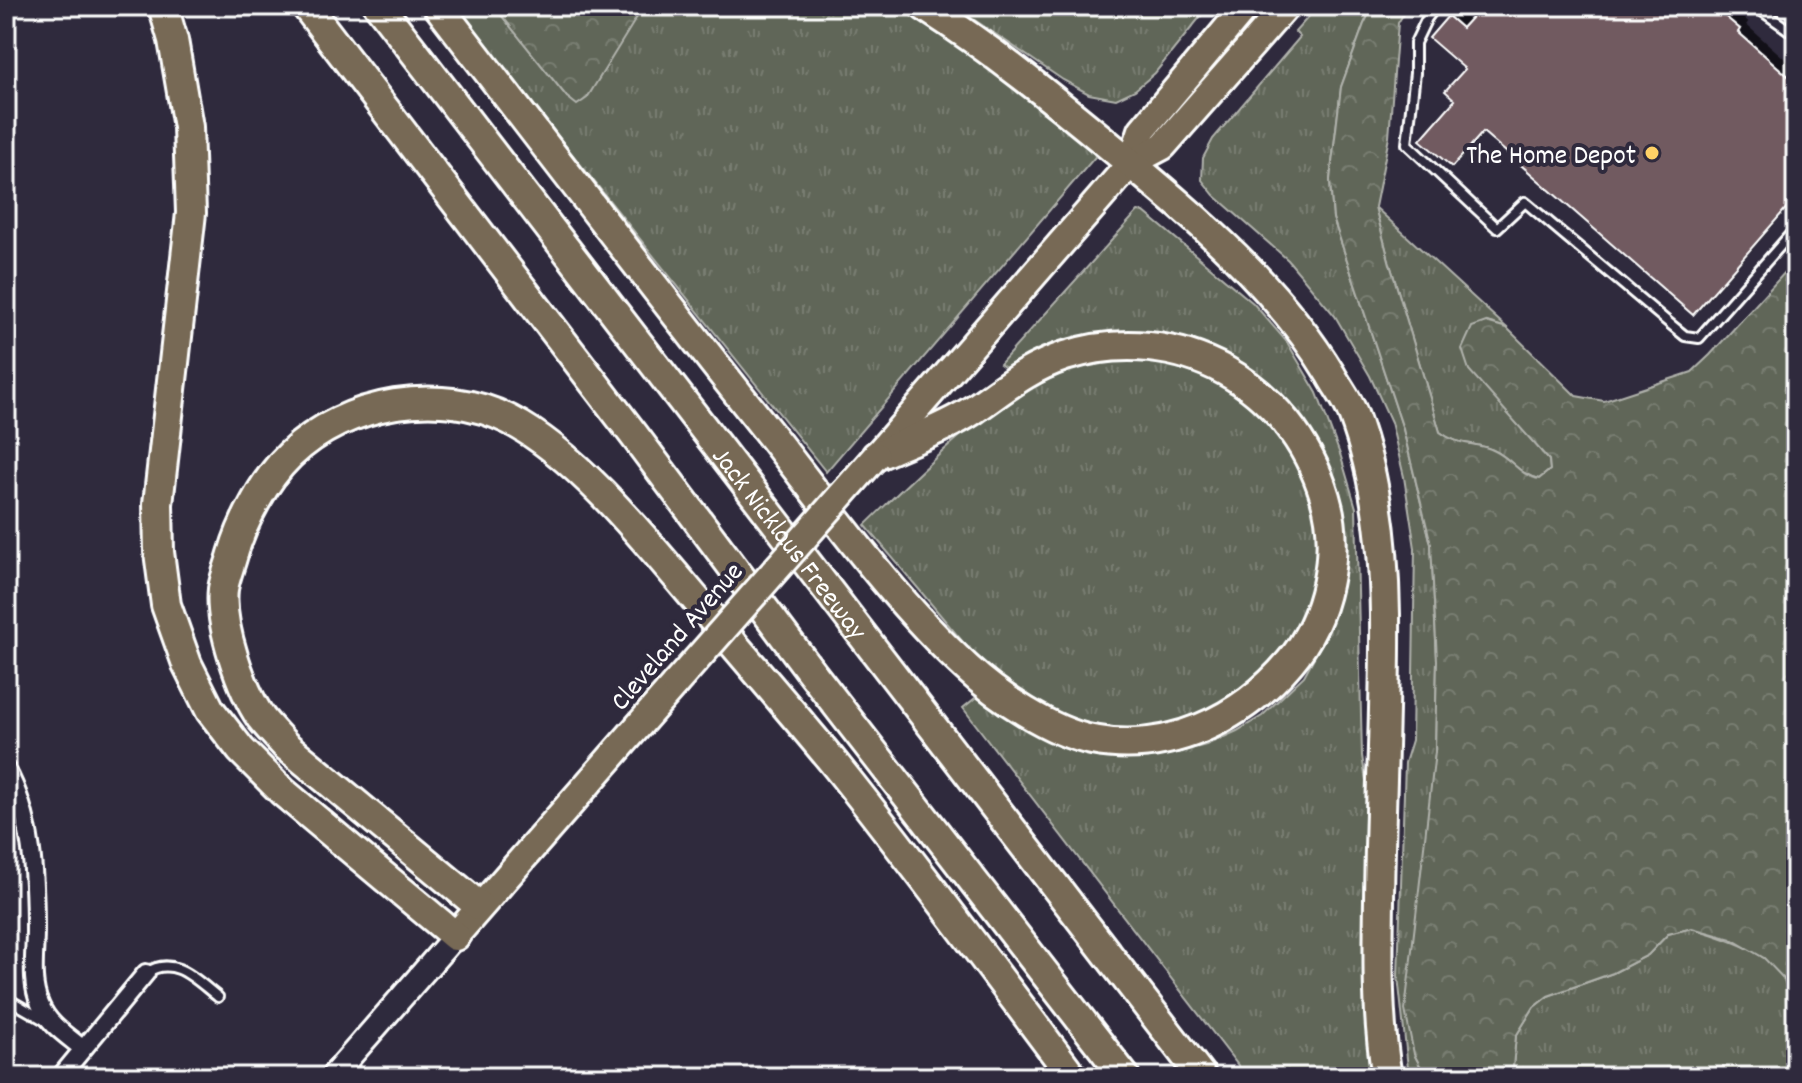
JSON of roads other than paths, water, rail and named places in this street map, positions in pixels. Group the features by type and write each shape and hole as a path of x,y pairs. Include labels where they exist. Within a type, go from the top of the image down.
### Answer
{"highway":[{"path":"163,6 173,40 188,127 191,213 158,504 159,552 166,605 175,635 210,710 241,750 283,792 455,936"},
{"name":"Jack Nicklaus Freeway","path":"306,6 615,409 809,669 1125,1077"},
{"name":"Jack Nicklaus Freeway","path":"379,6 1202,1077"},
{"path":"438,6 895,593 967,668 1023,709 1089,740 1130,743 1163,740 1204,727 1240,710 1272,683 1299,652 1321,609 1330,562 1330,515 1316,469 1298,435 1274,406 1247,383 1213,363 1140,347 1100,349 1066,356 1017,376 969,412 876,456"},
{"path":"924,6 981,42 1131,163 1223,244 1284,308 1317,352 1352,411 1372,474 1381,537 1385,612 1378,978 1387,1077"},
{"path":"479,906 285,745 262,719 243,687 227,633 223,589 237,540 257,500 289,456 316,435 356,414 393,404 437,400 476,405 524,428 584,475 644,539 834,763 1073,1077"}],"main road":[{"name":"Cleveland Avenue","path":"1131,163 1142,130 1246,6"},
{"name":"Cleveland Avenue","path":"332,1077 1131,163 1163,146 1286,6"}],"street":[{"path":"6,769 16,786 35,872 34,978 39,1003 53,1025 82,1048"},
{"path":"60,1077 146,973"}],"lane":[{"path":"1436,6 1415,43 1407,144 1497,228 1525,202 1685,336 1699,338 1796,228"},
{"path":"1755,6 1796,35"},
{"path":"146,973 157,966 170,965 186,972 218,997"},
{"path":"6,998 53,1025"}],"place":[{"name":"The Home Depot","path":"1652,153"}]}
